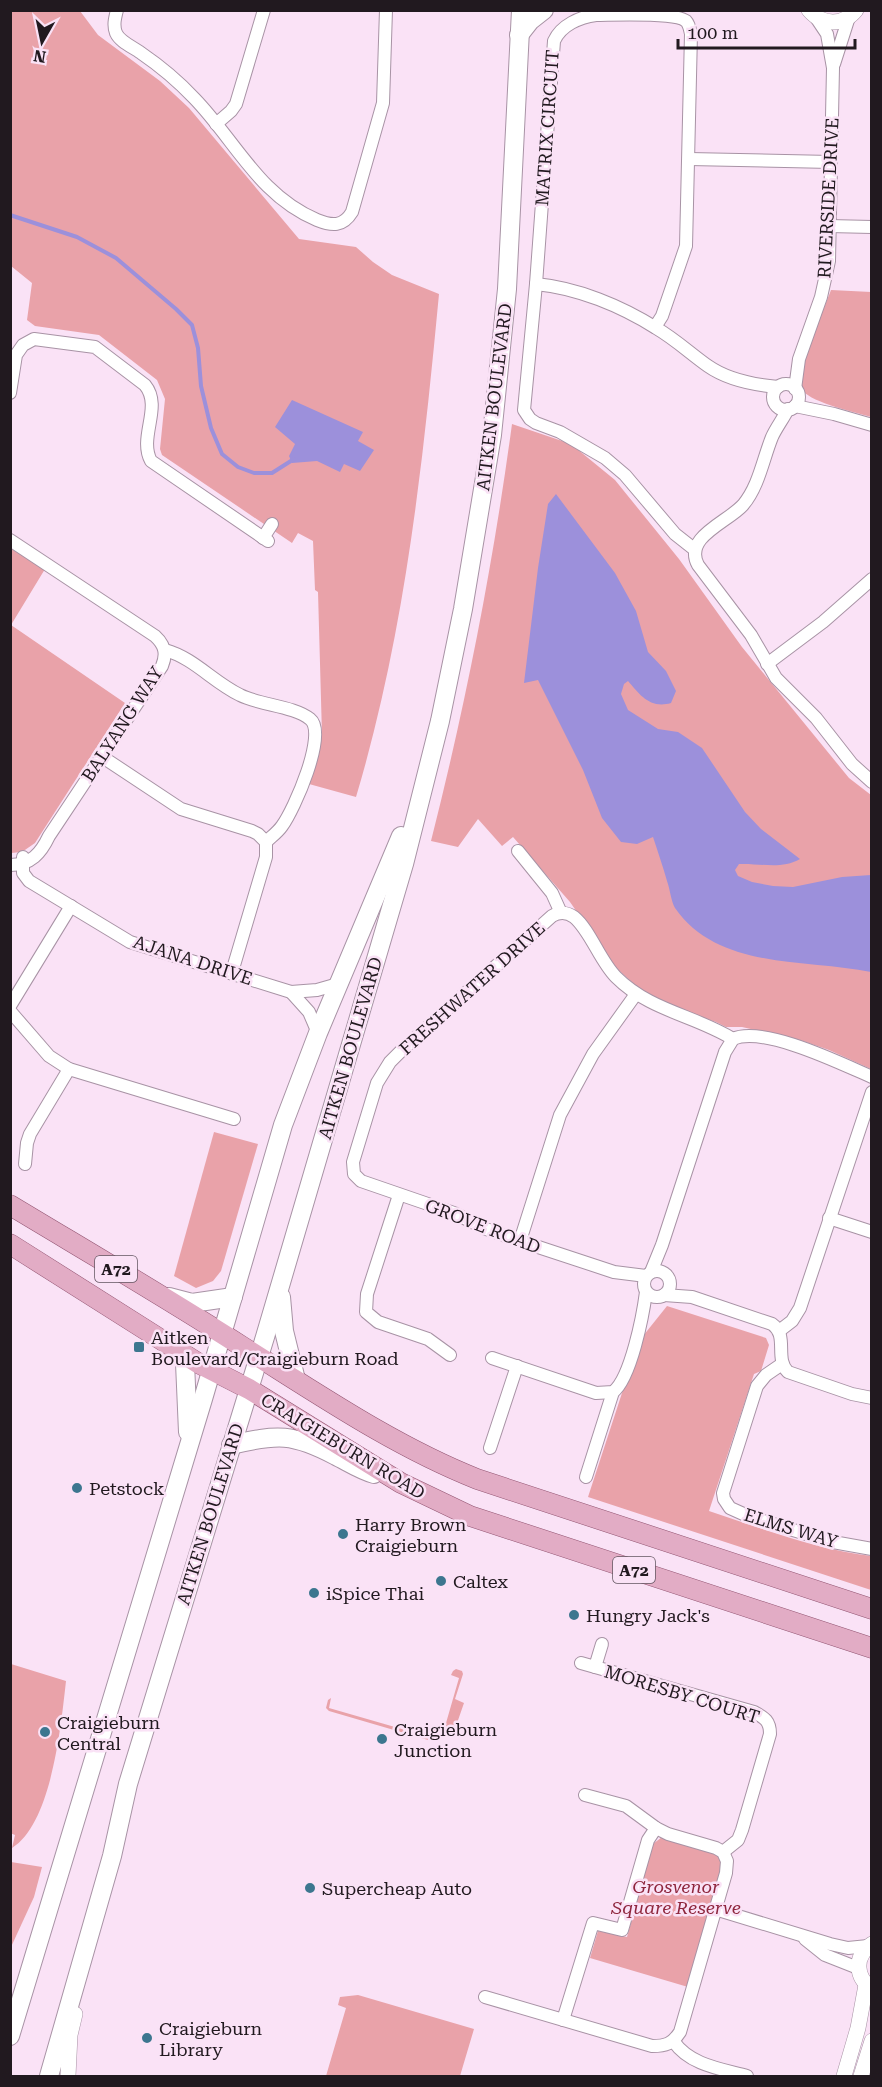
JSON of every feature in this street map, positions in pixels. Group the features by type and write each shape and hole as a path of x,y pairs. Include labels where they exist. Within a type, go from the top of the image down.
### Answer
{"main road":[{"name":"AITKEN BOULEVARD","path":"49,2076 112,1856 131,1774 259,1356 395,895 426,779 463,609 492,435 507,290 520,10"},
{"path":"519,34 544,10"},
{"name":"AITKEN BOULEVARD","path":"10,2036 59,1881 284,1125 338,984 426,779"},
{"name":"CRAIGIEBURN ROAD","path":"10,1205 419,1453 477,1479 872,1609"},
{"name":"CRAIGIEBURN ROAD","path":"10,1244 180,1352 249,1389 401,1483 470,1516 872,1648"},
{"path":"280,1283 284,1331 296,1380"},
{"path":"155,1293 192,1303 232,1297"},
{"path":"180,1352 185,1363 189,1442"},
{"path":"231,1445 262,1437 284,1436 304,1442 368,1472 401,1483"}],"street":[{"path":"117,10 114,23 118,36 184,88 256,175 288,204 325,223 336,224 346,220 352,212 383,103 386,10"},
{"path":"216,124 236,104 264,10"},
{"path":"812,13 822,21 831,22 841,21 853,14"},
{"name":"RIVERSIDE DRIVE","path":"694,549 698,542 738,510 750,495 773,436 794,400 799,359 826,280 829,261 833,68 827,34 812,13"},
{"name":"RIVERSIDE DRIVE","path":"833,68 853,14"},
{"name":"MATRIX CIRCUIT","path":"655,327 662,316 686,246 691,34 686,21 668,16 597,15 581,18 559,32 554,41 536,284 524,405 526,414 536,423 560,432 605,459 625,475 675,534 694,549"},
{"path":"689,159 831,162"},
{"path":"829,226 872,227"},
{"path":"536,284 549,285 588,296 655,327 707,366 746,382 775,402 781,409 794,400"},
{"path":"10,393 16,355 28,341 42,339 95,347 145,385 150,393 152,407 147,451 151,461 266,539 272,524"},
{"name":"RIVERSIDE DRIVE","path":"780,386 799,359"},
{"path":"746,382 789,385 794,400"},
{"path":"775,402 774,393 780,386"},
{"path":"794,400 872,426"},
{"name":"RIVERSIDE DRIVE","path":"773,436 775,402"},
{"name":"BALYANG WAY","path":"10,540 155,636 164,645 164,656 49,836 19,861"},
{"path":"694,549 698,565 751,635 767,664 788,692 816,718 852,764 872,782"},
{"path":"767,664 823,622 872,579"},
{"path":"164,656 186,658 240,696 302,715 309,718 315,727 315,739 304,782 282,827 266,842"},
{"path":"101,756 181,809 252,831 266,842 266,857 232,972"},
{"path":"518,851 552,893 561,913"},
{"name":"AJANA DRIVE","path":"19,861 36,884 130,942 291,992 317,990 338,984"},
{"path":"10,1006 71,906"},
{"name":"FRESHWATER DRIVE","path":"354,1174 353,1162 375,1091 381,1074 390,1062 552,916 561,913 574,917 610,970 636,994 667,1011 711,1026 733,1039"},
{"path":"291,992 309,1012 318,1033"},
{"path":"520,1241 560,1115 593,1054 636,994"},
{"path":"10,1011 50,1056 69,1069 234,1119"},
{"path":"586,1477 613,1392 621,1383 642,1324 647,1282 662,1245 725,1052 733,1039 747,1036 798,1046 822,1054 872,1077"},
{"path":"25,1164 30,1134 69,1069"},
{"path":"779,1331 792,1321 800,1308 872,1092"},
{"name":"GROVE ROAD","path":"354,1174 361,1181 454,1213 486,1229 647,1282"},
{"path":"399,1195 367,1294 366,1312 378,1322 428,1339 450,1355"},
{"path":"829,1218 872,1232"},
{"path":"642,1324 665,1288 662,1245"},
{"path":"647,1282 659,1271 665,1288"},
{"path":"647,1282 652,1296 665,1288 776,1326 781,1338 782,1364 785,1369 793,1375 872,1398"},
{"path":"492,1358 596,1393 613,1392"},
{"name":"ELMS WAY","path":"782,1364 766,1375 757,1386 723,1493 724,1499 730,1508 750,1517 833,1542 872,1549"},
{"path":"490,1448 517,1366"},
{"name":"MORESBY COURT","path":"595,1667 602,1644"},
{"name":"MORESBY COURT","path":"581,1663 754,1712 766,1718 770,1725 770,1734 742,1830 738,1840 723,1852"},
{"path":"485,1997 652,2046 664,2046 674,2042 680,2032 726,1873 727,1861 723,1852 716,1848 668,1834 626,1806 585,1795"},
{"path":"563,2020 593,1923 622,1930 648,1840 656,1828"},
{"path":"716,1909 848,1948 870,1945"},
{"path":"800,1934 825,1955 858,1968"},
{"path":"844,2076 869,1987 858,1968 859,1960 870,1945"},
{"path":"68,2076 70,2035 79,1999 79,1975"},
{"path":"861,2076 872,2041"},
{"path":"674,2042 689,2059 747,2076"}],"green space":[{"path":"10,11 80,11 98,35 160,81 189,108 299,239 356,247 392,275 439,294 419,484 400,610 373,735 356,797 309,784 322,735 318,592 315,590 313,541 298,533 292,543 162,455 160,449 165,399 157,380 99,335 35,326 27,320 32,283 11,266"},
{"path":"831,290 871,292 871,417 825,403 803,391 802,373 806,358"},
{"path":"512,424 571,444 615,480 679,559 742,647 849,778 871,795 871,1069 800,1040 742,1027 726,1027 683,1011 643,992 615,967 570,902 513,837 502,846 478,819 458,847 431,841 478,634"},
{"path":"10,548 45,569 11,625 125,703 35,843 22,852 11,853"},
{"path":"214,1132 258,1144 221,1271 213,1281 196,1288 174,1276"},
{"path":"667,1306 766,1338 769,1345 761,1371 754,1374 709,1511 809,1543 871,1556 871,1590 588,1497 639,1341"},
{"path":"11,1664 66,1681 57,1747 45,1796 37,1818 26,1835 12,1848 15,1835 10,1833"},
{"path":"456,1669 462,1671 463,1674 455,1699 464,1703 456,1726 451,1732 428,1740 329,1711 326,1708 331,1698 329,1708 426,1736 429,1727 444,1730 459,1678 451,1675"},
{"name":"Grosvenor Square Reserve","path":"662,1837 720,1854 722,1866 688,1987 590,1958 598,1931 627,1937 653,1844"},
{"path":"11,1862 42,1867 34,1897 11,1947"},
{"path":"358,1995 474,2029 460,2076 326,2076 346,2008 338,2005 340,1997"}],"shaded area":[{"path":"292,400 363,432 358,441 374,450 360,471 344,464 340,472 317,461 292,463 289,456 295,444 275,427"},
{"path":"556,494 615,573 636,611 648,652 666,671 676,691 671,703 657,704 646,700 628,681 624,684 621,694 628,710 658,729 678,732 702,748 745,812 761,829 800,859 778,865 739,864 735,870 738,876 752,882 793,887 842,877 871,875 871,972 765,958 739,952 715,942 693,928 675,908 653,837 637,844 621,842 602,818 583,770 538,680 524,683 548,504"}],"waterway":[{"path":"10,215 77,237 116,258 192,325 198,348 201,386 211,428 222,454 238,467 254,473 272,473 294,459"}],"place":[{"name":"Aitken Boulevard/Craigieburn Road","path":"139,1347"},
{"name":"Petstock","path":"77,1488"},
{"name":"Harry Brown Craigieburn","path":"343,1534"},
{"name":"Caltex","path":"441,1581"},
{"name":"iSpice Thai","path":"314,1593"},
{"name":"Hungry Jack's","path":"574,1615"},
{"name":"Craigieburn Central","path":"45,1732"},
{"name":"Craigieburn Junction","path":"382,1739"},
{"name":"Supercheap Auto","path":"310,1888"},
{"name":"Craigieburn Library","path":"147,2038"}]}
